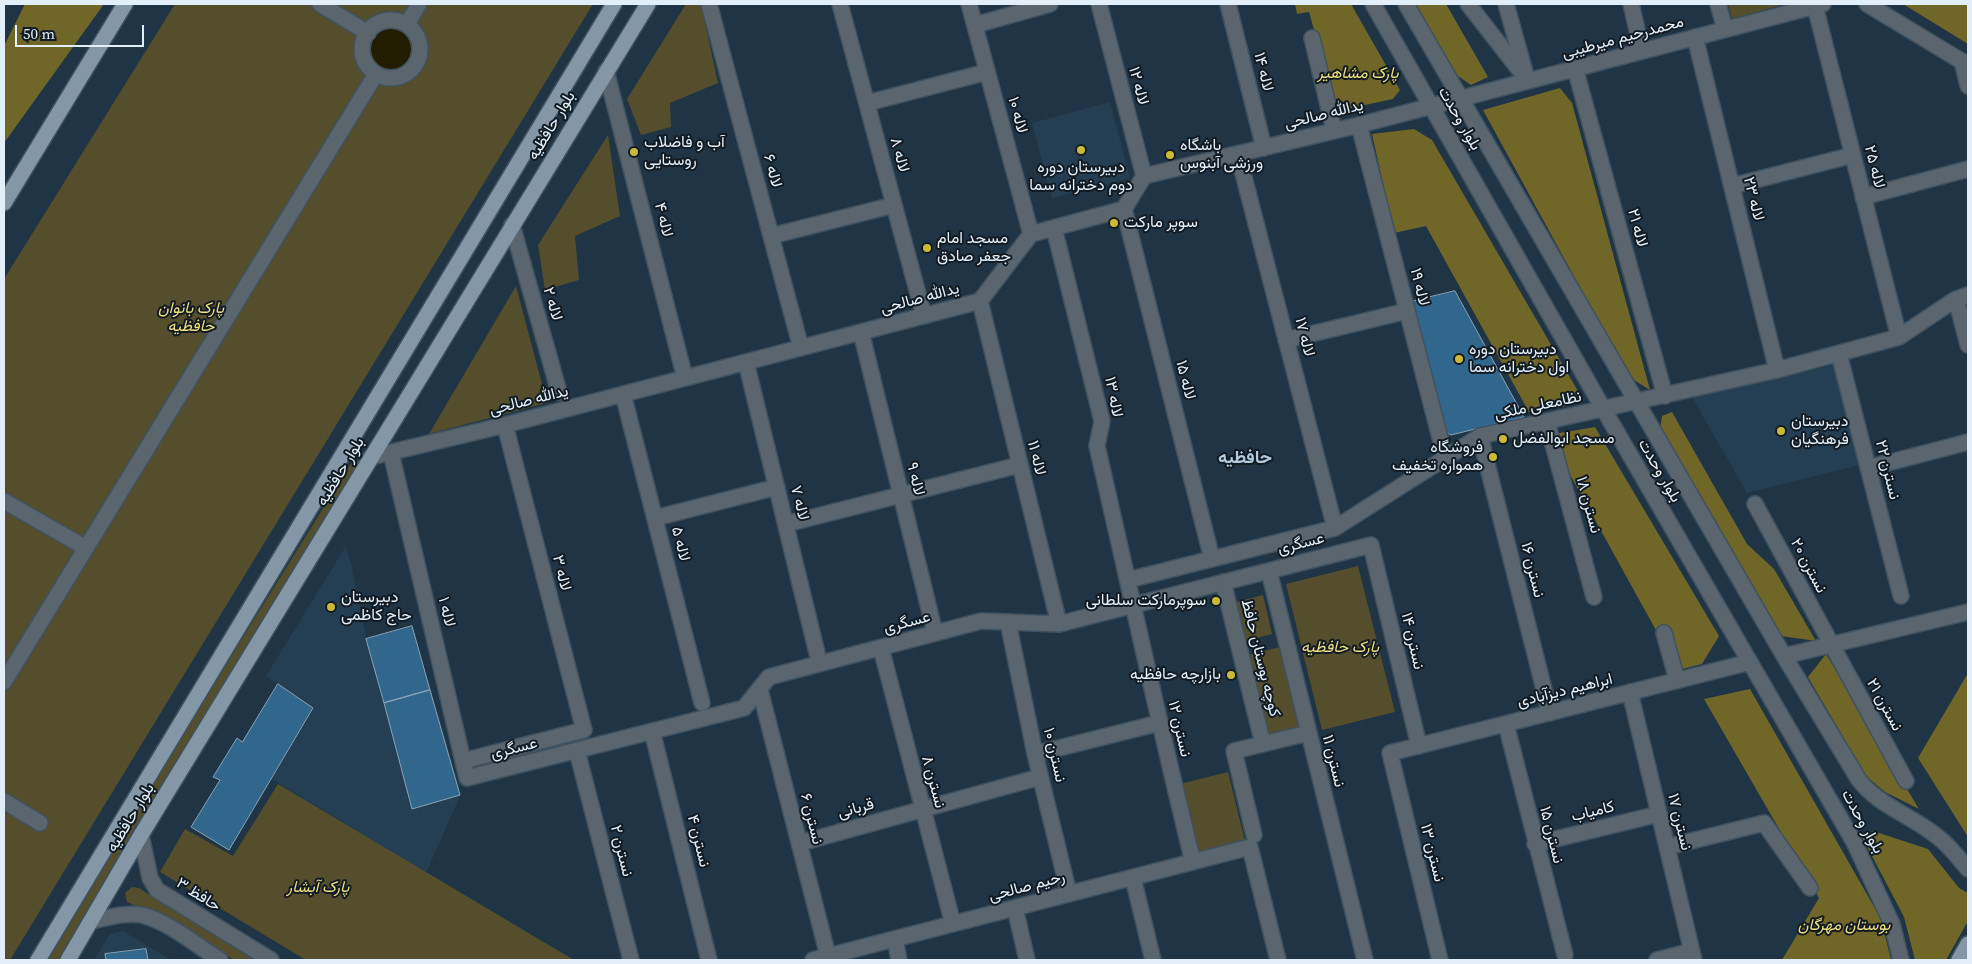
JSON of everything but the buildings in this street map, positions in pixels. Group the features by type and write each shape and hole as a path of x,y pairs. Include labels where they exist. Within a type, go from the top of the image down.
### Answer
{"main road":[{"path":"4,203 125,4"},
{"name":"بلوار حافظیه","path":"38,960 614,4"},
{"name":"بلوار حافظیه","path":"68,960 141,835 648,4"},
{"path":"350,445 371,458"},
{"path":"1959,960 1968,944"}],"street":[{"path":"320,4 368,33"},
{"path":"407,24 419,4"},
{"name":"لاله ۶","path":"709,4 800,348"},
{"name":"لاله ۸","path":"840,4 924,316"},
{"name":"لاله ۱۰","path":"969,4 1031,234"},
{"path":"974,25 1050,4"},
{"name":"لاله ۱۲","path":"1099,4 1144,176"},
{"name":"لاله ۱۴","path":"1228,4 1264,148"},
{"name":"بلوار وحدت","path":"1373,4 1604,410 1854,842 1892,924 1901,960"},
{"name":"بلوار وحدت","path":"1406,4 1784,656 1867,790 1887,806 1940,838 1968,869"},
{"path":"1468,4 1528,81"},
{"path":"1506,4 1528,81"},
{"path":"1631,4 1642,51"},
{"path":"1718,4 1725,29"},
{"path":"1867,4 1965,63 1968,86"},
{"name":"محمدرحیم میرطیبی","path":"1461,98 1819,5"},
{"name":"لاله ۲۵","path":"1819,5 1863,197 1899,337"},
{"path":"387,20 407,24 419,40 418,60 405,75 386,78 376,74 364,59 362,48 368,33 377,24 387,20"},
{"name":"لاله ۲۳","path":"1696,37 1777,370"},
{"path":"1312,38 1334,130"},
{"name":"لاله ۲۱","path":"1576,68 1665,396"},
{"name":"لاله ۴","path":"606,71 685,378"},
{"path":"867,103 987,72"},
{"path":"4,682 376,74"},
{"name":"یدالله صالحی","path":"1144,176 1359,125 1461,98"},
{"name":"لاله ۱۹","path":"1359,125 1445,457"},
{"name":"لاله ۱۷","path":"1238,154 1335,528"},
{"path":"1732,186 1853,155"},
{"path":"1863,197 1968,169"},
{"path":"1031,234 1124,209 1144,176"},
{"path":"770,236 894,205"},
{"name":"لاله ۱۵","path":"1124,209 1212,559"},
{"name":"لاله ۲","path":"512,225 559,392"},
{"name":"لاله ۱۳","path":"1054,228 1102,421 1097,446 1134,603"},
{"name":"یدالله صالحی","path":"371,458 980,301 1031,234"},
{"path":"1962,297 1968,345"},
{"name":"نظامعلی ملکی","path":"1128,580 1335,528 1480,436 1604,410 1777,370 1899,337 1962,297"},
{"name":"لاله ۱۱","path":"980,301 1059,624"},
{"path":"1286,340 1407,311"},
{"name":"لاله ۹","path":"861,332 935,633"},
{"name":"نسترن ۲۲","path":"1838,354 1901,596"},
{"name":"لاله ۷","path":"746,362 818,653"},
{"name":"لاله ۵","path":"624,394 702,703"},
{"name":"نسترن ۱۸","path":"1547,422 1594,596"},
{"name":"لاله ۳","path":"463,761 584,730 505,425"},
{"name":"نسترن ۱۶","path":"1480,436 1550,713"},
{"path":"1868,468 1968,442"},
{"name":"لاله ۱","path":"391,453 467,778"},
{"path":"786,524 1019,465"},
{"path":"655,518 777,487"},
{"path":"4,501 86,548"},
{"name":"نسترن ۲۰","path":"1755,504 1831,646"},
{"name":"عسگری","path":"467,778 744,708 769,677 981,621 1059,624 1134,603 1269,571 1371,544"},
{"name":"نسترن ۱۴","path":"1371,544 1419,746"},
{"path":"1242,552 1248,576"},
{"name":"نسترن ۱۱","path":"1269,571 1365,960"},
{"name":"کوچه بوستان حافظ","path":"1223,582 1263,744"},
{"name":"نسترن ۱۲","path":"1134,603 1159,722 1193,862"},
{"path":"1784,656 1968,612"},
{"name":"نسترن ۱۰","path":"1008,622 1040,777 1069,894"},
{"path":"1664,633 1676,680"},
{"name":"نسترن ۲۱","path":"1831,646 1906,781"},
{"name":"نسترن ۸","path":"881,648 953,924"},
{"name":"ابراهیم دیزآبادی","path":"1390,753 1750,662"},
{"name":"نسترن ۶","path":"760,690 828,956"},
{"name":"نسترن ۱۷","path":"1630,692 1693,956"},
{"path":"1035,754 1159,722"},
{"name":"نسترن ۱۵","path":"1506,724 1535,844 1565,954"},
{"name":"نسترن ۴","path":"652,731 709,960"},
{"path":"1278,960 1234,752 1308,733"},
{"name":"نسترن ۲","path":"577,751 630,960"},
{"name":"نسترن ۱۳","path":"1390,753 1440,960"},
{"name":"قربانی","path":"800,843 1040,777"},
{"path":"4,801 40,823"},
{"name":"کامیاب","path":"1535,844 1659,814"},
{"path":"1667,847 1764,822 1810,888"},
{"name":"حافظ ۳","path":"141,835 150,878 157,890 271,960"},
{"name":"رحیم صالحی","path":"812,960 1193,862 1252,841"},
{"path":"1133,878 1153,960"},
{"path":"1015,908 1027,960"},
{"path":"91,921 121,915 141,915 161,923 220,960"},
{"path":"895,939 899,960"},
{"path":"1657,960 1693,956"}],"shaded area":[{"path":"391,29 405,35 411,49 405,63 391,69 377,63 371,49 377,35"},
{"name":"دبیرستان دوره دوم دخترانه سما","path":"1110,102 1130,178 1052,198 1032,123"},
{"name":"دبیرستان فرهنگیان","path":"1834,365 1860,465 1747,493 1692,397"},
{"path":"346,546 366,638 412,626 461,794 426,873 272,779 314,708 266,676"},
{"path":"123,931 171,960 94,960 110,934"}],"green space":[{"path":"25,4 104,4 4,143 4,46"},
{"name":"پارک بانوان حافظیه","path":"175,4 593,4 10,960 4,960 4,279"},
{"path":"686,4 701,4 718,83 670,103 671,127 641,135 627,99"},
{"name":"پارک مشاهیر","path":"1295,4 1351,4 1400,90 1393,99 1337,111 1309,12 1297,14"},
{"path":"1414,4 1446,4 1488,77 1471,85 1455,74"},
{"path":"1728,4 1785,4 1732,19"},
{"path":"1903,4 1968,4 1968,44"},
{"path":"1560,88 1572,103 1650,390 1629,377 1483,110"},
{"path":"1414,129 1432,140 1582,398 1567,406 1529,412 1426,226 1394,233 1372,134"},
{"path":"608,135 620,216 575,236 579,280 545,290 538,245"},
{"path":"516,286 547,403 429,434"},
{"path":"1672,412 1747,544 1774,569 1816,641 1781,636 1660,429 1662,416"},
{"path":"1595,427 1719,636 1702,664 1678,670 1548,435"},
{"path":"353,460 359,461 361,464 193,734 59,960 48,960 185,731"},
{"name":"پارک حافظیه","path":"1358,566 1395,712 1322,730 1286,584"},
{"path":"1263,595 1272,634 1245,641 1236,602"},
{"path":"1280,647 1300,727 1267,735 1248,655"},
{"path":"1826,654 1919,809 1885,792 1866,776 1808,677"},
{"path":"1968,673 1968,837 1918,758"},
{"name":"بوستان مهرگان","path":"1750,689 1881,919 1891,960 1782,960 1819,898 1704,699"},
{"path":"1228,772 1246,845 1198,857 1180,784"},
{"name":"پارک آبشار","path":"278,784 574,960 306,960 160,872 185,829 233,856"},
{"path":"1873,831 1928,849 1959,888 1968,893 1968,921 1946,960 1915,960 1904,917 1862,837"},
{"path":"132,887 139,888 254,960 234,960 162,917 127,902 125,893"}],"place":[{"name":"دبیرستان دوره دوم دخترانه سما","path":"1081,150"},
{"name":"آب و فاضلاب روستایی","path":"634,152"},
{"name":"باشگاه ورزشی آبنوس","path":"1170,155"},
{"name":"سوپر مارکت","path":"1114,223"},
{"name":"مسجد امام جعفر صادق","path":"927,248"},
{"name":"دبیرستان دوره اول دخترانه سما","path":"1459,359"},
{"name":"دبیرستان فرهنگیان","path":"1781,431"},
{"name":"مسجد ابوالفضل","path":"1503,439"},
{"name":"فروشگاه همواره تخفیف","path":"1493,457"},
{"name":"سوپرمارکت سلطانی","path":"1216,601"},
{"name":"دبیرستان حاج کاظمی","path":"331,607"},
{"name":"بازارچه حافظیه","path":"1231,675"}],"district":[{"name":"حافظیه","path":"1245,458"}]}
